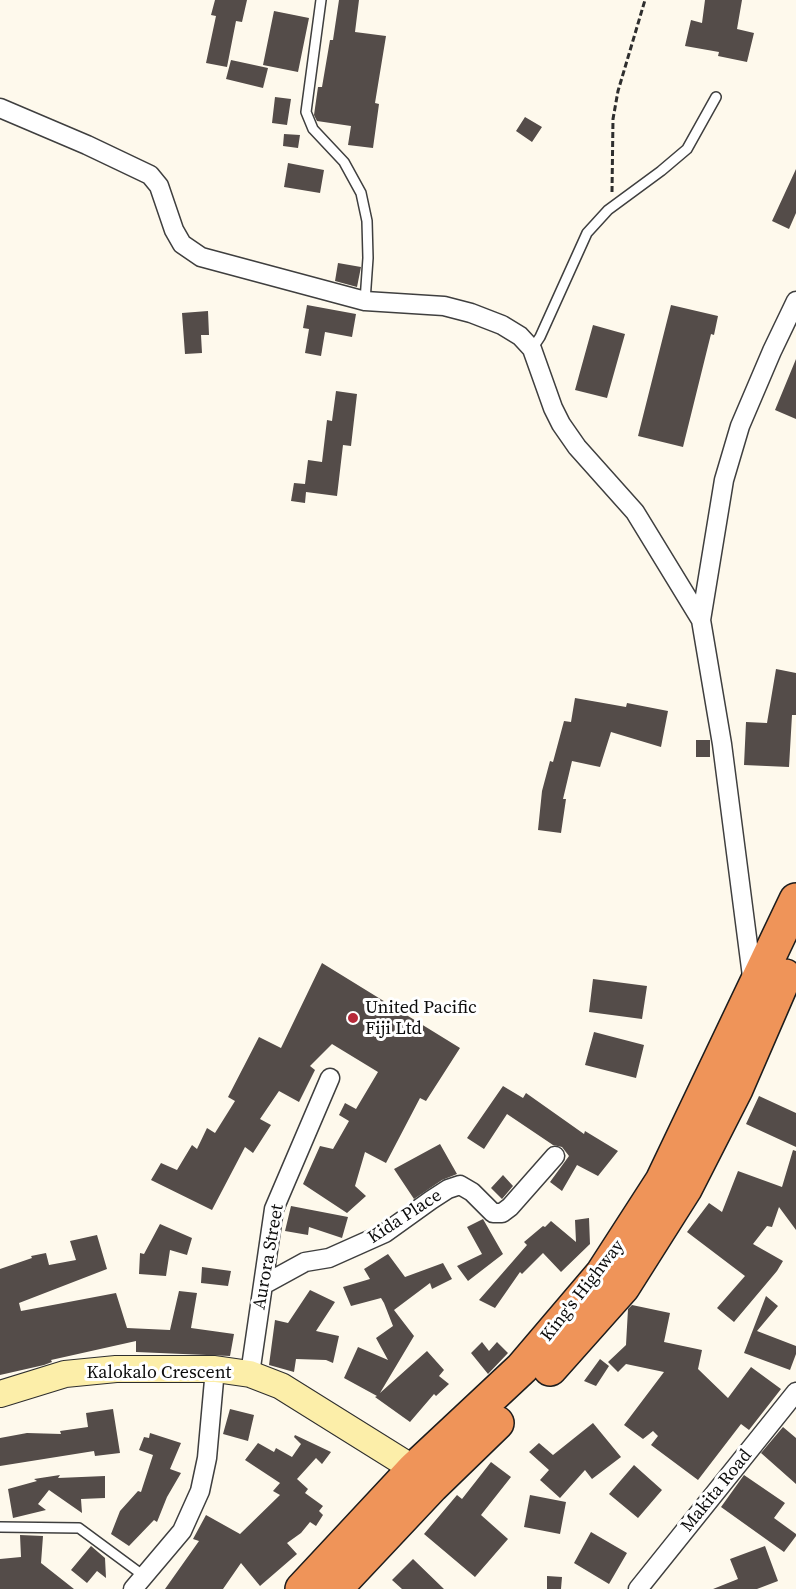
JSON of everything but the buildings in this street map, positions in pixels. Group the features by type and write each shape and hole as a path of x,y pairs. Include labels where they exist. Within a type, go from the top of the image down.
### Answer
{"highway":[{"name":"King's Highway","path":"335,1589 423,1478 522,1368 602,1274 662,1181 796,900"},
{"name":"King's Highway","path":"302,1589 423,1478 537,1384 623,1287 685,1189 731,1099 796,950"}],"street":[{"path":"0,108 150,175 159,186 174,230 182,244 201,257 365,301 444,306 471,313 520,336 532,349 561,424 577,447 635,512 701,620"},
{"path":"753,991 722,744 701,620 724,480 740,426 796,301"},
{"name":"Aurora Street","path":"250,1374 274,1209 330,1077"},
{"name":"Kida Place","path":"263,1285 305,1262 329,1258 385,1233 448,1189 460,1185 472,1192 493,1213 502,1214 555,1156"},
{"name":"Kalokalo Crescent","path":"0,1394 65,1374 116,1369 215,1369 250,1374 281,1386 423,1478"},
{"path":"139,1582 182,1531 200,1491 207,1458 215,1369"},
{"name":"Makita Road","path":"638,1589 796,1392"}],"lane":[{"path":"321,0 306,112 313,129 344,162 361,193 367,221 368,258 365,301"},
{"path":"532,349 540,337 587,233 612,207 661,171 687,148 716,97"},
{"path":"0,1527 79,1528 139,1582"}],"path":[{"path":"612,207 613,119 618,91 645,0"}],"place":[{"name":"United Pacific Fiji Ltd","path":"353,1018"}]}
